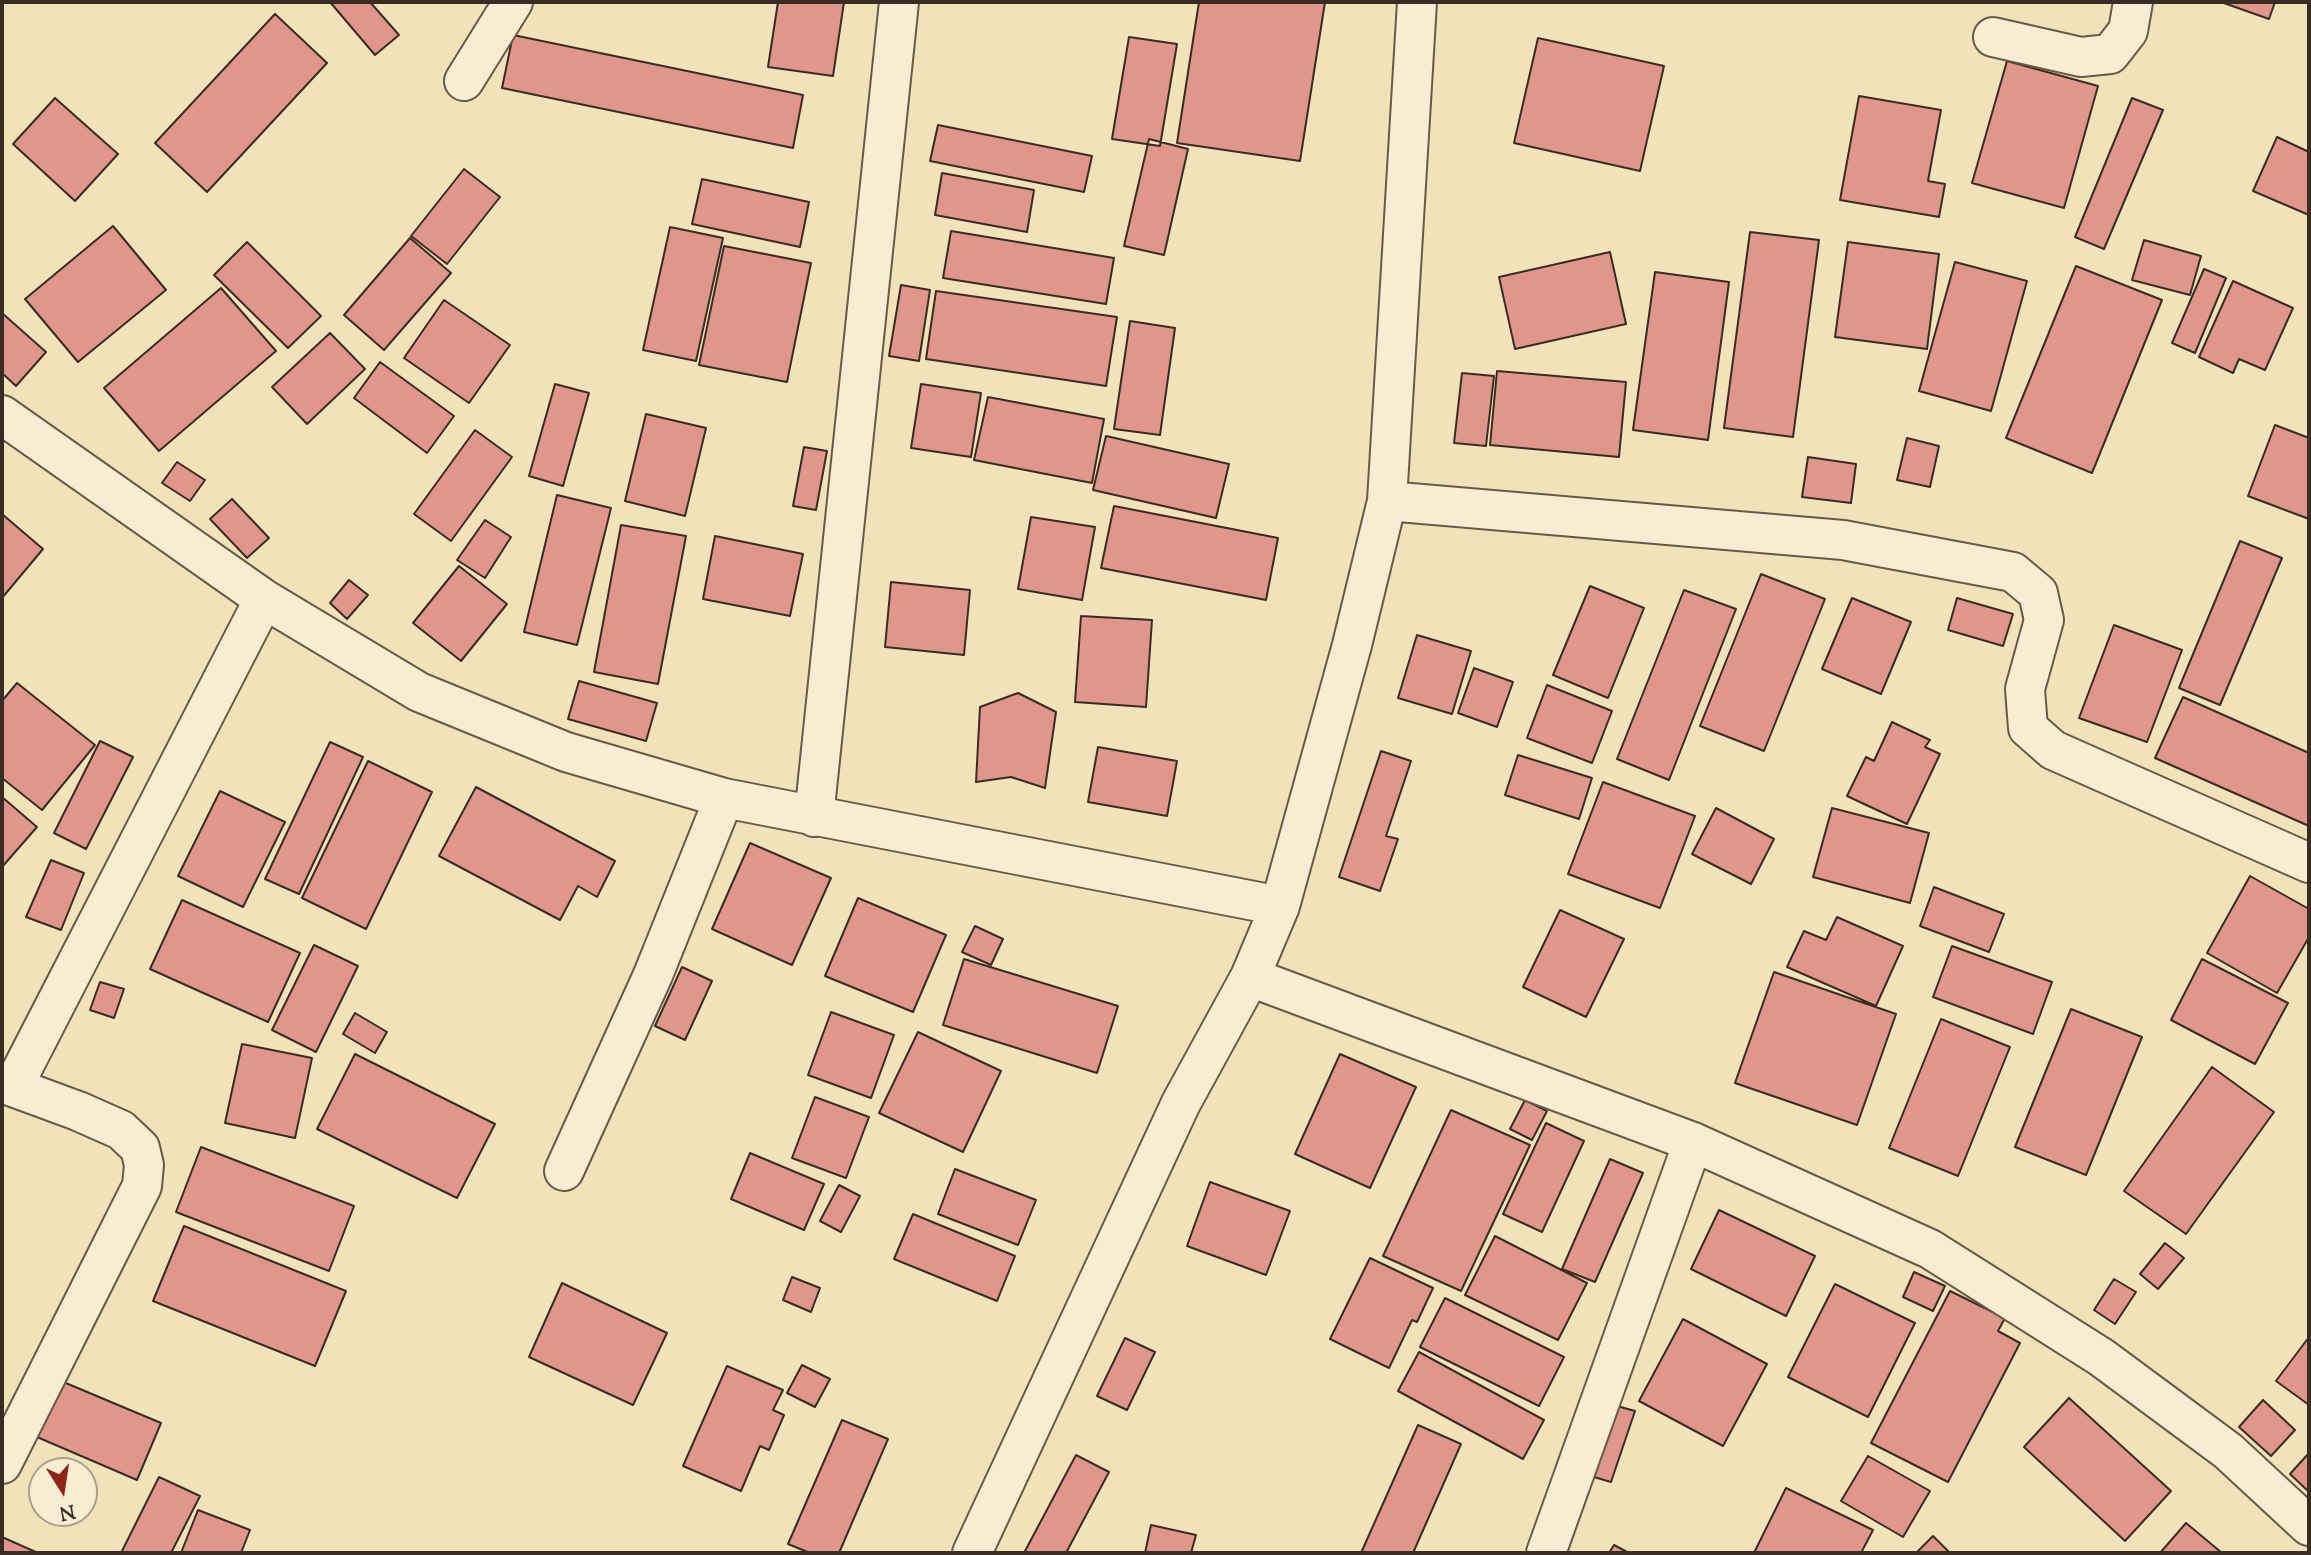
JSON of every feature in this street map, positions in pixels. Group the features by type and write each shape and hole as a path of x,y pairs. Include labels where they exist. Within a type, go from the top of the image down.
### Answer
{"street":[{"path":"464,82 513,2"},
{"path":"814,817 899,2"},
{"path":"972,1553 1181,1103 1250,977 1280,906 1352,645 1387,501 1417,2"},
{"path":"1993,37 2081,57 2110,54 2128,31 2133,2"},
{"path":"2,415 264,598 419,692 566,752 724,798 1280,906"},
{"path":"1387,501 1843,540 2013,572 2038,593 2044,620 2025,689 2028,729 2053,750 2309,863"},
{"path":"2,1464 142,1186 144,1165 140,1148 121,1130 7,1085 264,598"},
{"path":"564,1171 653,975 724,798"},
{"path":"1250,977 1693,1142 1930,1249 2101,1357 2228,1451 2309,1527"},
{"path":"1546,1553 1693,1142"}],"building":[{"path":"330,2 370,2 399,35 375,55"},
{"path":"778,2 844,2 833,76 768,67"},
{"path":"1199,2 1325,2 1300,161 1177,143"},
{"path":"2221,2 2275,2 2269,19"},
{"path":"275,14 327,63 207,192 155,143"},
{"path":"513,35 803,95 793,148 502,88"},
{"path":"1129,37 1177,44 1160,146 1112,139"},
{"path":"1538,38 1664,66 1640,171 1514,143"},
{"path":"2007,61 2098,86 2064,208 1972,183"},
{"path":"1859,96 1941,110 1928,181 1945,184 1939,217 1840,200"},
{"path":"55,98 118,154 75,201 13,144"},
{"path":"2132,98 2163,110 2104,249 2075,237"},
{"path":"938,125 1092,156 1084,192 930,161"},
{"path":"2277,137 2309,152 2309,215 2253,191"},
{"path":"1149,139 1188,149 1164,255 1124,246"},
{"path":"464,169 500,197 447,264 411,236"},
{"path":"942,173 1034,190 1027,232 935,215"},
{"path":"702,179 809,202 800,247 692,224"},
{"path":"113,226 166,290 78,362 25,299"},
{"path":"670,227 723,238 696,361 643,350"},
{"path":"951,231 1114,258 1106,304 943,278"},
{"path":"1750,232 1819,240 1793,437 1724,428"},
{"path":"410,238 451,273 384,350 344,315"},
{"path":"2144,240 2201,256 2190,295 2132,280"},
{"path":"247,242 321,316 288,348 214,275"},
{"path":"1848,242 1939,254 1927,349 1835,337"},
{"path":"724,246 811,263 787,382 699,365"},
{"path":"1610,252 1626,324 1515,349 1499,277"},
{"path":"1955,262 2027,281 1991,411 1919,391"},
{"path":"2076,266 2162,300 2092,473 2006,438"},
{"path":"2204,269 2226,278 2195,353 2172,343"},
{"path":"1655,272 1729,282 1708,440 1633,430"},
{"path":"2233,281 2293,308 2265,370 2239,359 2233,373 2199,357"},
{"path":"901,285 930,290 919,361 889,356"},
{"path":"221,288 276,351 159,451 104,388"},
{"path":"936,291 1117,317 1106,386 926,359"},
{"path":"444,300 510,345 469,403 404,358"},
{"path":"2,313 46,352 16,386 2,373"},
{"path":"1130,321 1175,328 1160,435 1114,429"},
{"path":"330,333 365,369 307,424 272,387"},
{"path":"380,362 454,416 427,453 354,398"},
{"path":"1497,371 1626,382 1619,457 1490,445"},
{"path":"1462,373 1494,376 1486,446 1454,443"},
{"path":"555,384 589,393 563,486 529,476"},
{"path":"921,384 981,393 971,457 911,448"},
{"path":"988,397 1104,419 1092,483 974,460"},
{"path":"646,414 706,428 685,516 625,501"},
{"path":"2275,425 2309,438 2309,519 2248,496"},
{"path":"475,430 512,457 451,541 414,514"},
{"path":"1106,436 1229,464 1216,518 1093,490"},
{"path":"1907,438 1939,446 1930,487 1897,480"},
{"path":"804,447 827,451 816,510 793,506"},
{"path":"1808,457 1856,464 1851,503 1802,497"},
{"path":"177,462 205,480 190,501 162,483"},
{"path":"557,495 611,508 577,645 524,632"},
{"path":"232,499 269,538 247,558 210,519"},
{"path":"1114,506 1278,538 1266,600 1101,568"},
{"path":"2,514 43,549 2,598"},
{"path":"1031,517 1095,527 1082,600 1018,589"},
{"path":"485,520 511,537 485,578 457,560"},
{"path":"621,525 686,536 658,684 594,672"},
{"path":"715,536 803,554 790,616 703,599"},
{"path":"2240,541 2282,558 2220,705 2179,688"},
{"path":"459,566 507,604 461,661 413,623"},
{"path":"1761,574 1825,599 1764,751 1700,726"},
{"path":"349,580 368,595 347,619 330,603"},
{"path":"891,582 970,590 964,655 885,647"},
{"path":"1590,586 1644,608 1608,698 1553,675"},
{"path":"1684,590 1736,609 1669,780 1617,759"},
{"path":"1852,598 1911,622 1881,694 1822,669"},
{"path":"1957,598 2013,614 2003,646 1948,630"},
{"path":"1081,616 1152,620 1146,707 1075,702"},
{"path":"2114,625 2182,650 2147,742 2079,718"},
{"path":"1417,635 1471,651 1452,714 1398,698"},
{"path":"1474,668 1513,682 1497,727 1458,713"},
{"path":"579,681 657,703 646,741 568,719"},
{"path":"17,683 95,745 42,810 2,778 2,701"},
{"path":"1547,685 1612,711 1592,763 1527,738"},
{"path":"1018,693 1056,712 1045,788 1011,777 976,782 980,707"},
{"path":"2183,697 2309,753 2309,826 2155,758"},
{"path":"1892,722 1930,740 1925,747 1940,754 1907,824 1847,796 1866,757 1874,761"},
{"path":"100,741 133,757 86,849 54,833"},
{"path":"330,742 363,757 299,894 265,879"},
{"path":"1098,747 1177,761 1167,816 1088,802"},
{"path":"1381,751 1411,761 1386,836 1398,839 1380,891 1339,877"},
{"path":"1518,755 1592,778 1579,819 1505,795"},
{"path":"368,761 432,792 366,929 302,898"},
{"path":"1603,782 1695,816 1660,908 1568,874"},
{"path":"476,787 615,861 597,897 578,886 560,920 439,856"},
{"path":"220,791 285,822 243,907 178,876"},
{"path":"2,797 37,827 2,867"},
{"path":"1716,808 1774,839 1751,884 1692,854"},
{"path":"1832,808 1929,833 1910,903 1813,877"},
{"path":"750,843 831,878 792,965 712,929"},
{"path":"51,860 84,873 61,930 26,917"},
{"path":"2250,876 2309,909 2309,937 2277,993 2207,953"},
{"path":"1934,887 2004,914 1989,952 1920,926"},
{"path":"858,898 946,935 913,1012 825,976"},
{"path":"182,900 300,953 268,1022 150,969"},
{"path":"1560,910 1624,939 1586,1017 1523,987"},
{"path":"1837,917 1903,946 1876,1006 1787,967 1804,931 1826,940"},
{"path":"975,926 1003,939 991,965 962,952"},
{"path":"314,945 358,966 316,1052 272,1030"},
{"path":"1952,946 2052,982 2033,1034 1933,997"},
{"path":"964,959 1118,1006 1097,1073 943,1025"},
{"path":"2202,959 2288,1003 2255,1064 2171,1020"},
{"path":"682,967 712,981 685,1040 655,1026"},
{"path":"1774,972 1896,1014 1857,1125 1735,1083"},
{"path":"100,982 124,989 114,1018 90,1010"},
{"path":"2071,1009 2142,1037 2086,1175 2015,1147"},
{"path":"831,1012 894,1035 871,1098 808,1075"},
{"path":"355,1013 387,1032 375,1053 343,1034"},
{"path":"1941,1019 2010,1047 1958,1176 1889,1148"},
{"path":"918,1032 1001,1071 963,1152 879,1113"},
{"path":"242,1044 312,1058 295,1138 225,1123"},
{"path":"355,1054 495,1124 457,1198 317,1129"},
{"path":"1340,1054 1416,1087 1370,1188 1295,1154"},
{"path":"2212,1067 2274,1112 2186,1234 2124,1191"},
{"path":"815,1097 869,1117 846,1178 792,1158"},
{"path":"1525,1100 1547,1111 1532,1140 1510,1129"},
{"path":"1451,1110 1530,1145 1461,1291 1383,1256"},
{"path":"1546,1123 1584,1141 1542,1232 1503,1214"},
{"path":"201,1147 354,1206 329,1271 176,1212"},
{"path":"750,1153 824,1184 804,1230 731,1199"},
{"path":"1610,1159 1643,1173 1595,1282 1562,1269"},
{"path":"955,1169 1036,1200 1018,1245 938,1214"},
{"path":"1210,1182 1290,1211 1266,1275 1187,1246"},
{"path":"839,1185 860,1196 841,1232 820,1221"},
{"path":"1719,1210 1815,1256 1786,1316 1691,1269"},
{"path":"913,1214 1015,1256 997,1301 894,1259"},
{"path":"184,1226 346,1291 315,1366 153,1301"},
{"path":"1495,1236 1587,1283 1558,1340 1465,1295"},
{"path":"2165,1243 2184,1258 2158,1289 2140,1274"},
{"path":"1370,1258 1433,1288 1417,1322 1412,1320 1389,1368 1330,1339"},
{"path":"1914,1272 1945,1286 1933,1311 1903,1297"},
{"path":"792,1277 820,1288 811,1312 783,1300"},
{"path":"2114,1279 2136,1292 2115,1324 2094,1310"},
{"path":"562,1283 667,1333 633,1405 529,1357"},
{"path":"1835,1284 1915,1323 1868,1417 1788,1377"},
{"path":"1950,1291 2005,1318 1998,1331 2020,1343 1948,1482 1871,1443"},
{"path":"1445,1298 1564,1357 1539,1406 1420,1347"},
{"path":"1683,1319 1767,1364 1723,1446 1639,1401"},
{"path":"2309,1337 2309,1405 2276,1381"},
{"path":"1125,1338 1155,1352 1127,1410 1097,1396"},
{"path":"1419,1352 1544,1420 1523,1459 1398,1391"},
{"path":"802,1365 830,1379 815,1407 787,1393"},
{"path":"727,1366 783,1390 773,1410 784,1415 769,1450 760,1446 741,1491 683,1466"},
{"path":"61,1381 161,1423 137,1480 98,1463 98,1457 84,1457 37,1437"},
{"path":"2069,1398 2171,1491 2125,1541 2024,1447"},
{"path":"2263,1400 2295,1430 2271,1456 2239,1427"},
{"path":"1610,1404 1635,1411 1611,1482 1587,1475"},
{"path":"842,1420 888,1439 839,1553 810,1553 788,1544"},
{"path":"1418,1425 1461,1444 1413,1553 1361,1553"},
{"path":"2309,1453 2309,1492 2290,1474"},
{"path":"1076,1455 1109,1472 1066,1553 1024,1553"},
{"path":"1868,1456 1930,1491 1903,1537 1841,1501"},
{"path":"159,1477 200,1496 171,1553 121,1553"},
{"path":"1786,1488 1873,1530 1861,1553 1754,1553"},
{"path":"198,1510 250,1530 241,1553 181,1553"},
{"path":"2186,1523 2222,1553 2160,1553"},
{"path":"1151,1525 1196,1535 1191,1553 1145,1553"},
{"path":"1933,1536 1950,1553 1916,1553"},
{"path":"2,1537 38,1553 2,1553"},
{"path":"1614,1545 1629,1553 1609,1553"}]}
